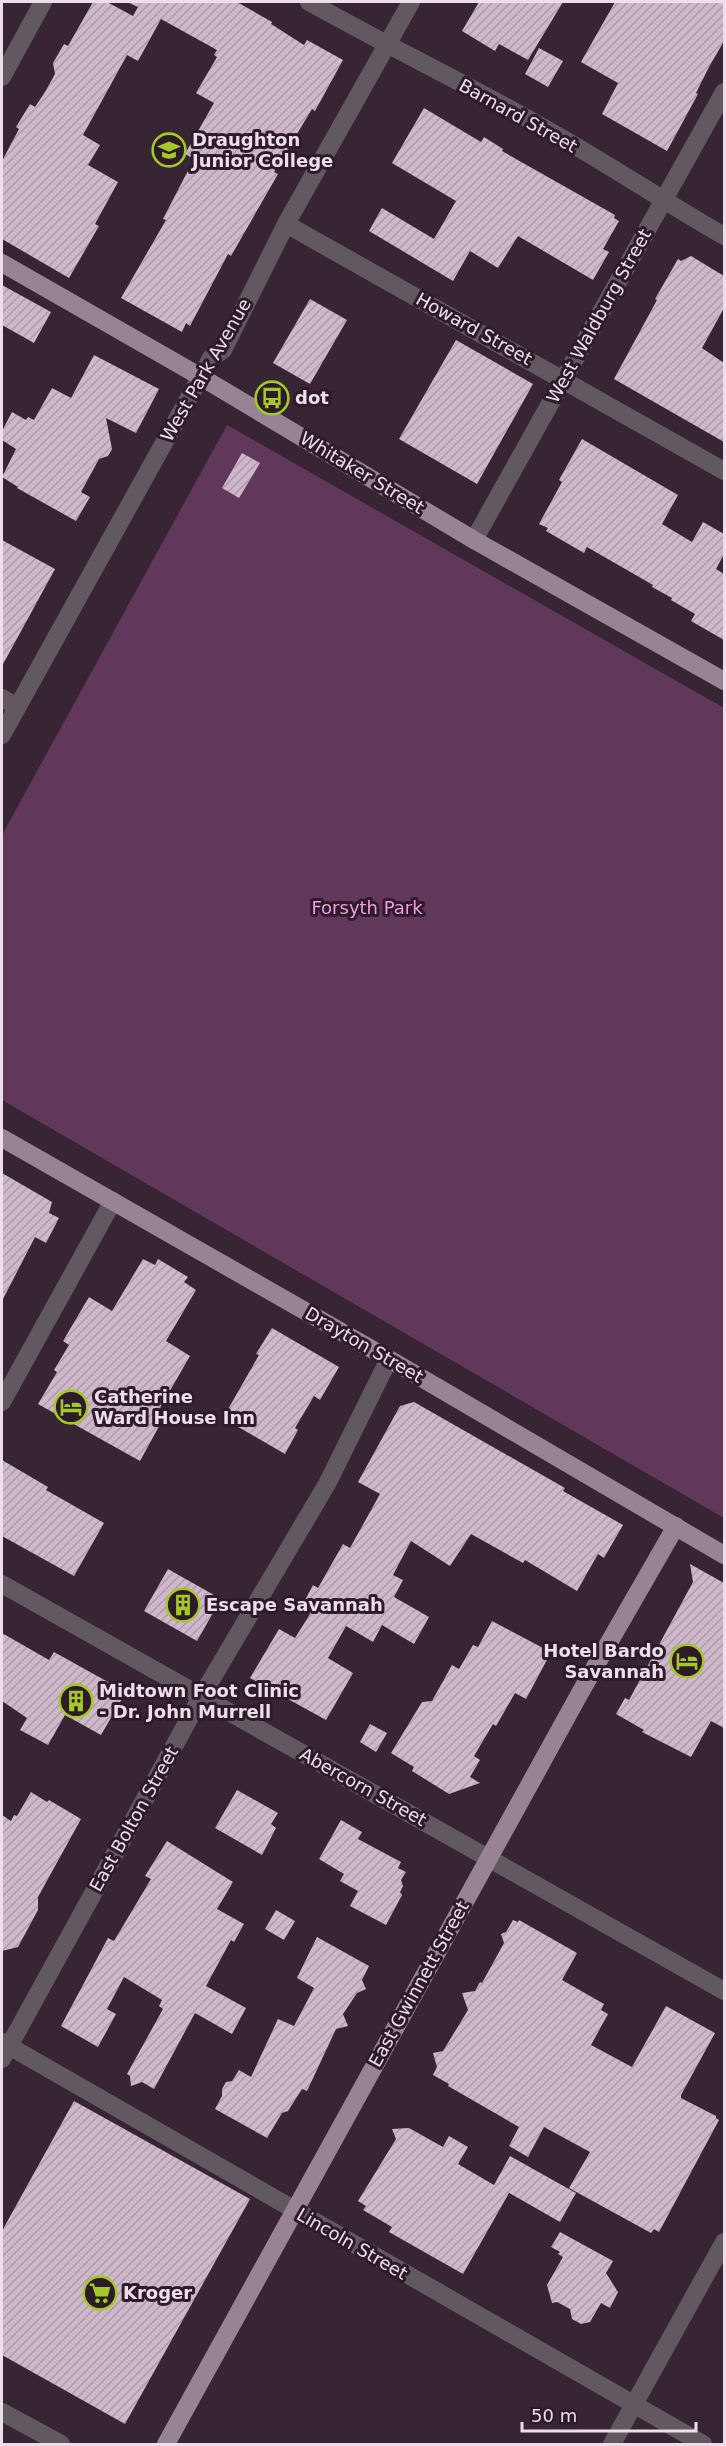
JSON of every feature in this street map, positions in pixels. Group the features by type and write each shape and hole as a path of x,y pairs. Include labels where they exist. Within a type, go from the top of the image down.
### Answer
{"main road":[{"name":"Whitaker Street","path":"2,263 201,377 474,540 724,681"},
{"name":"Drayton Street","path":"2,1138 389,1359 724,1555"},
{"name":"East Gwinnett Street","path":"166,2445 488,1859 676,1526"}],"street":[{"path":"2,77 44,2"},
{"name":"Barnard Street","path":"309,2 538,124 724,236"},
{"name":"West Park Avenue","path":"5,729 9,702 212,358 222,350 286,224 411,2"},
{"name":"West Waldburg Street","path":"474,540 724,92"},
{"name":"Howard Street","path":"286,224 724,471"},
{"path":"2,1402 113,1201"},
{"name":"East Bolton Street","path":"4,2049 201,1697 327,1484 389,1359"},
{"name":"Abercorn Street","path":"2,1584 724,1991"},
{"name":"Lincoln Street","path":"4,2049 294,2211 703,2445"},
{"path":"612,2445 724,2242"},
{"path":"2,2412 61,2445"}],"green space":[{"name":"Forsyth Park","path":"227,425 724,708 724,1518 2,1100 2,835"}],"building":[{"path":"93,2 107,2 133,16 138,7 127,2 237,2 272,22 271,24 304,45 307,40 343,60 315,111 312,109 274,172 278,174 231,256 228,254 190,326 186,323 182,332 121,298 166,220 163,219 194,159 185,154 214,103 196,93 217,57 214,55 217,50 161,19 138,61 127,55 83,135 100,145 88,165 118,182 95,224 99,226 69,278 2,239 2,161 19,129 16,127 30,104 35,107 45,92 55,74 53,63 64,44 68,46"},
{"path":"479,2 563,2 528,60 499,44 495,51 462,31"},
{"path":"615,2 724,2 724,41 667,151 602,114 618,83 581,62"},
{"path":"539,48 563,61 548,87 525,74"},
{"path":"424,108 481,142 484,137 503,149 502,151 615,215 614,218 619,221 603,249 609,252 593,280 518,236 498,268 470,251 453,281 369,231 382,208 434,239 456,201 392,163"},
{"path":"691,256 724,276 724,308 702,348 724,363 724,442 614,379 678,259 681,261"},
{"path":"2,285 51,312 34,343 2,325"},
{"path":"310,299 347,320 310,384 273,363"},
{"path":"456,340 533,384 477,484 399,439"},
{"path":"94,355 159,389 136,433 106,418 112,449 108,456 99,459 81,492 90,497 76,521 2,477 16,449 2,440 2,431 12,412 26,420 28,417 34,420 52,388 71,398"},
{"path":"582,439 678,495 662,524 692,542 703,522 724,534 724,554 716,569 724,574 724,640 691,621 695,614 652,587 653,585 587,547 584,553 546,531 548,528 539,524 562,482 559,480"},
{"path":"242,453 260,463 239,498 222,488"},
{"path":"2,540 55,569 2,666"},
{"path":"2,1173 52,1202 49,1213 59,1218 46,1243 35,1237 2,1301"},
{"path":"143,1259 155,1265 158,1259 188,1277 184,1282 196,1290 166,1341 190,1356 156,1415 163,1419 140,1461 38,1404 57,1372 54,1370 69,1345 63,1341 89,1297 112,1311"},
{"path":"272,1328 339,1367 320,1400 314,1396 295,1428 298,1430 285,1454 223,1418"},
{"path":"414,1402 565,1488 563,1491 623,1525 604,1558 598,1554 577,1591 525,1560 523,1563 471,1534 450,1566 411,1541 393,1575 403,1580 394,1597 429,1617 414,1644 382,1625 373,1642 346,1626 328,1658 353,1673 326,1720 250,1678 279,1629 295,1638 310,1614 304,1602 313,1585 318,1588 343,1544 350,1548 380,1494 358,1482 400,1406"},
{"path":"2,1460 48,1487 46,1490 104,1523 74,1576 2,1536"},
{"name":"Hotel Bardo Savannah","path":"690,1564 724,1583 724,1728 711,1721 691,1757 642,1732 644,1730 616,1714 625,1698 629,1700 693,1582"},
{"name":"Escape Savannah","path":"168,1569 221,1599 197,1641 144,1611"},
{"path":"492,1621 545,1649 543,1653 549,1656 526,1699 515,1693 496,1726 493,1724 474,1756 480,1760 470,1777 480,1783 449,1794 412,1771 414,1767 391,1753 422,1702 432,1701 452,1665 459,1669 473,1645 478,1647"},
{"name":"Midtown Foot Clinic - Dr. John Murrell","path":"2,1633 49,1660 54,1652 126,1692 101,1735 65,1715 48,1745 20,1730 27,1718 2,1701"},
{"path":"370,1724 387,1733 376,1752 360,1742"},
{"path":"237,1790 278,1813 271,1824 276,1828 262,1855 215,1828"},
{"path":"31,1792 81,1819 38,1897 38,1910 18,1947 2,1951 2,1815 11,1821 14,1815 17,1816"},
{"path":"341,1820 362,1832 358,1839 401,1862 398,1868 406,1872 401,1880 402,1895 386,1925 350,1906 358,1891 340,1881 344,1874 319,1859"},
{"path":"167,1841 233,1882 217,1909 244,1924 234,1942 231,1940 206,1986 246,2008 232,2034 195,2013 154,2089 142,2082 131,2086 130,2076 127,2074 163,2009 159,2006 162,2000 124,1977 107,2009 116,2014 98,2047 61,2026 108,1938 114,1941 151,1879 145,1876"},
{"path":"276,1910 295,1921 284,1940 265,1929"},
{"path":"513,1920 518,1922 519,1920 577,1953 562,1980 604,2004 601,2010 608,2014 591,2045 632,2067 666,2006 715,2033 681,2098 716,2116 719,2120 659,2232 654,2229 651,2233 569,2188 590,2152 544,2127 528,2157 509,2146 519,2127 433,2075 437,2067 433,2053 443,2051 468,2010 462,1993 475,1991 480,1982 482,1983 504,1943 501,1934 506,1932"},
{"path":"317,1937 369,1966 362,1980 366,1989 357,1993 343,2014 348,2026 336,2029 307,2091 302,2089 288,2111 282,2113 267,2138 215,2109 226,2082 232,2081 239,2070 251,2077 278,2019 294,2026 314,1988 297,1978"},
{"name":"Kroger","path":"74,2101 250,2199 125,2424 2,2355 2,2231"},
{"path":"409,2128 443,2147 449,2136 468,2147 458,2164 494,2185 510,2156 576,2193 560,2222 504,2190 509,2193 463,2274 389,2232 392,2227 363,2210 366,2206 358,2201 396,2139 392,2129"},
{"path":"560,2232 613,2261 606,2273 618,2292 610,2308 601,2303 590,2322 581,2324 572,2319 570,2309 557,2302 552,2303 547,2285 563,2257 558,2254 560,2252 551,2247"}],"place":[{"name":"Draughton Junior College","path":"169,150"},
{"name":"dot","path":"272,398"},
{"name":"Catherine Ward House Inn","path":"71,1407"},
{"name":"Escape Savannah","path":"183,1605"},
{"name":"Hotel Bardo Savannah","path":"687,1661"},
{"name":"Midtown Foot Clinic - Dr. John Murrell","path":"76,1701"},
{"name":"Kroger","path":"100,2293"}]}
